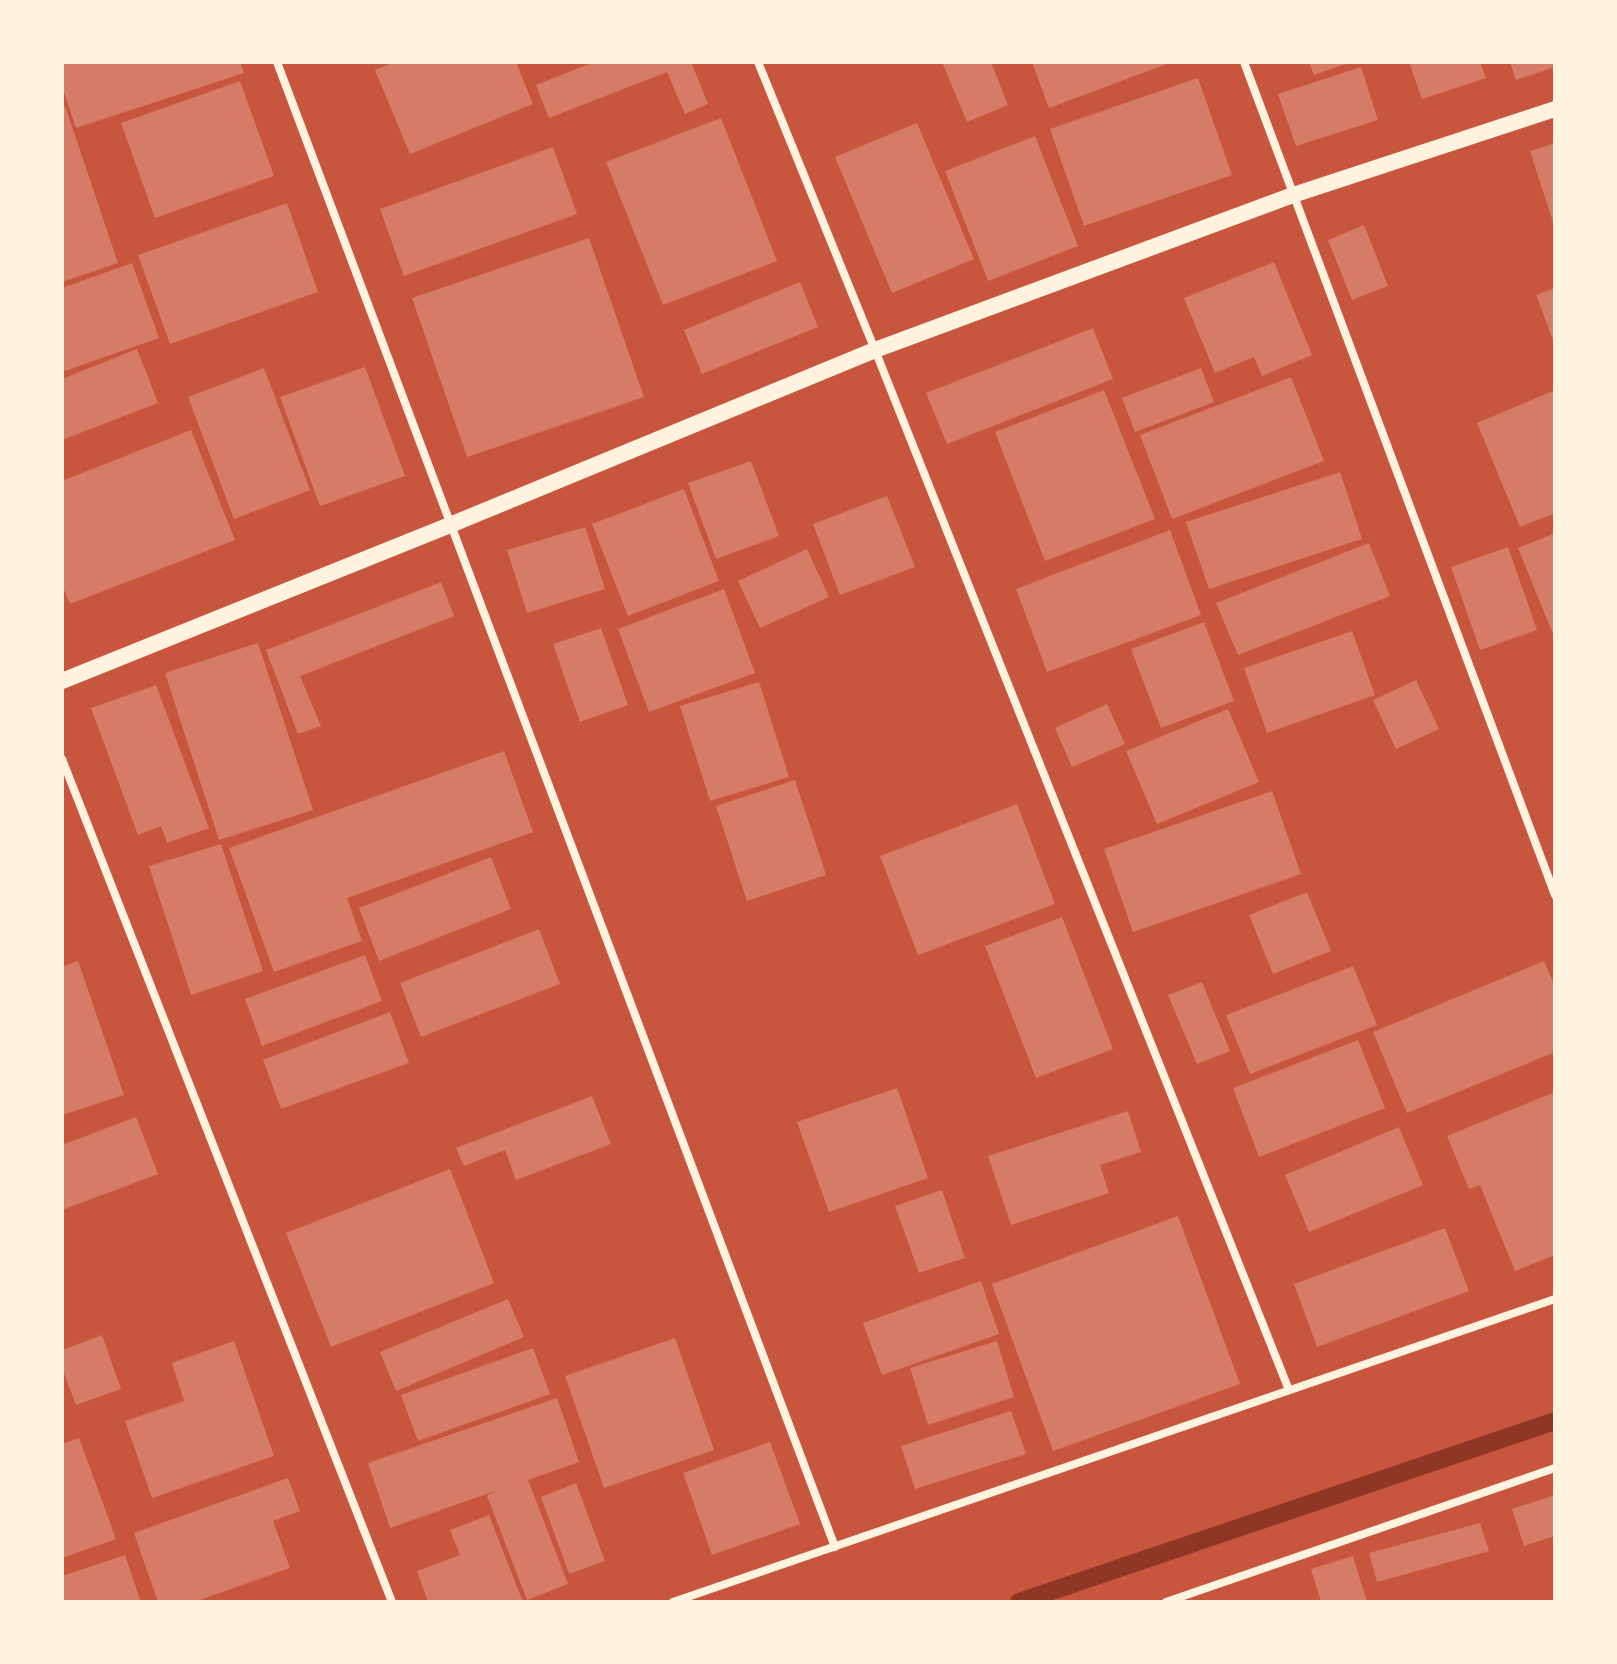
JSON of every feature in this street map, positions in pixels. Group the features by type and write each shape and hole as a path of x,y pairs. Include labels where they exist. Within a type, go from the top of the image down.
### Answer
{"main road":[{"path":"62,681 875,350 1293,195 1555,109"}],"street":[{"path":"277,62 835,1547"},
{"path":"758,62 1289,1390"},
{"path":"1244,62 1555,895"},
{"path":"62,759 392,1602"},
{"path":"673,1602 1555,1299"},
{"path":"1166,1602 1555,1468"}],"building":[{"path":"62,62 240,62 244,73 76,128 62,86"},
{"path":"394,62 516,62 533,104 410,154 375,70"},
{"path":"594,62 691,62 708,104 685,114 667,72 549,118 536,85"},
{"path":"942,62 991,62 1008,105 967,122"},
{"path":"1032,62 1172,62 1049,108"},
{"path":"1309,62 1351,62 1314,75"},
{"path":"1409,62 1480,62 1486,78 1422,99"},
{"path":"1510,62 1555,62 1555,67 1516,80"},
{"path":"1361,67 1378,120 1296,146 1278,94"},
{"path":"1198,78 1232,175 1084,226 1050,129"},
{"path":"240,81 274,176 155,218 121,123"},
{"path":"65,106 118,263 62,282 62,107"},
{"path":"721,118 777,261 663,305 606,162"},
{"path":"917,123 974,259 892,293 835,157"},
{"path":"1035,136 1078,246 988,281 945,171"},
{"path":"1555,143 1555,225 1554,225 1530,151"},
{"path":"553,147 577,214 404,276 380,209"},
{"path":"287,203 318,292 170,344 138,255"},
{"path":"1364,225 1388,286 1352,300 1328,240"},
{"path":"589,238 644,397 467,457 412,298"},
{"path":"1274,262 1312,355 1262,376 1254,357 1215,373 1184,298"},
{"path":"132,263 159,338 62,372 62,288"},
{"path":"800,282 818,327 702,374 684,330"},
{"path":"1555,288 1555,345 1536,295"},
{"path":"1093,328 1113,379 947,444 926,393"},
{"path":"137,349 158,403 62,440 62,379"},
{"path":"365,367 405,476 320,506 280,397"},
{"path":"264,368 310,490 234,519 188,397"},
{"path":"1201,368 1214,402 1135,432 1122,398"},
{"path":"1291,377 1324,461 1172,519 1140,435"},
{"path":"1104,390 1155,519 1045,561 995,432"},
{"path":"1555,390 1555,513 1520,527 1477,423"},
{"path":"191,430 235,540 70,604 62,585 62,481"},
{"path":"751,461 779,536 716,559 688,483"},
{"path":"1340,472 1362,539 1209,589 1186,522"},
{"path":"684,489 719,581 628,616 592,524"},
{"path":"887,496 915,567 840,595 813,524"},
{"path":"585,527 605,589 527,613 507,550"},
{"path":"1170,530 1201,615 1047,672 1016,589"},
{"path":"1555,533 1555,639 1518,548"},
{"path":"1369,543 1390,596 1238,655 1216,603"},
{"path":"1508,547 1537,630 1480,650 1451,567"},
{"path":"807,549 829,597 760,628 738,581"},
{"path":"441,582 454,616 300,676 321,726 298,734 266,650"},
{"path":"724,589 755,673 649,712 618,629"},
{"path":"1204,622 1234,701 1161,728 1131,649"},
{"path":"601,628 628,705 580,722 553,644"},
{"path":"1352,631 1375,695 1267,733 1244,668"},
{"path":"258,643 313,810 219,840 165,673"},
{"path":"1416,680 1439,729 1396,749 1373,700"},
{"path":"759,682 789,777 710,801 680,706"},
{"path":"156,685 209,828 167,843 161,826 138,835 91,708"},
{"path":"1107,704 1125,744 1072,767 1055,728"},
{"path":"1228,709 1259,782 1157,824 1126,751"},
{"path":"504,751 533,832 347,898 362,941 274,972 229,848"},
{"path":"795,780 826,875 747,901 716,806"},
{"path":"1272,791 1301,874 1133,932 1104,849"},
{"path":"1017,804 1055,904 918,955 880,856"},
{"path":"221,844 263,971 191,995 149,866"},
{"path":"491,857 511,909 379,961 359,908"},
{"path":"1307,892 1331,951 1273,974 1249,915"},
{"path":"1062,917 1113,1049 1036,1078 985,946"},
{"path":"539,929 560,984 421,1037 400,983"},
{"path":"365,955 382,1001 262,1046 245,999"},
{"path":"78,961 124,1095 62,1115 62,967"},
{"path":"1544,961 1555,987 1555,1052 1407,1113 1373,1032"},
{"path":"1353,966 1377,1025 1250,1074 1226,1015"},
{"path":"1202,982 1230,1051 1197,1064 1168,995"},
{"path":"390,1012 409,1063 281,1109 263,1060"},
{"path":"1358,1040 1385,1108 1259,1157 1233,1088"},
{"path":"897,1088 928,1178 829,1212 797,1122"},
{"path":"1555,1092 1555,1255 1515,1271 1480,1185 1469,1189 1447,1136"},
{"path":"592,1096 611,1144 516,1180 505,1150 464,1166 456,1148"},
{"path":"1128,1111 1141,1152 1100,1165 1109,1193 1011,1225 988,1156"},
{"path":"136,1117 158,1174 62,1210 62,1145"},
{"path":"1399,1127 1423,1185 1309,1232 1285,1175"},
{"path":"450,1169 494,1283 331,1347 286,1233"},
{"path":"942,1190 965,1258 919,1273 895,1206"},
{"path":"1178,1216 1240,1384 1053,1451 992,1284"},
{"path":"1445,1228 1469,1291 1317,1347 1294,1284"},
{"path":"981,1281 999,1334 882,1375 863,1323"},
{"path":"508,1299 524,1337 396,1391 380,1352"},
{"path":"102,1335 121,1389 76,1405 62,1368 62,1350"},
{"path":"675,1338 714,1450 604,1488 565,1376"},
{"path":"234,1341 274,1456 152,1498 125,1421 184,1401 172,1363"},
{"path":"997,1341 1014,1397 928,1425 910,1368"},
{"path":"533,1348 550,1394 418,1441 401,1395"},
{"path":"557,1398 579,1462 528,1480 568,1584 527,1600 487,1496 495,1491 390,1528 368,1463"},
{"path":"1011,1411 1026,1454 915,1489 901,1446"},
{"path":"79,1438 116,1539 62,1558 62,1444"},
{"path":"770,1442 800,1524 712,1555 683,1473"},
{"path":"288,1478 300,1511 273,1521 290,1568 194,1602 158,1602 134,1533"},
{"path":"576,1483 605,1561 569,1574 541,1497"},
{"path":"1555,1495 1555,1536 1524,1546 1512,1509"},
{"path":"489,1515 523,1602 428,1602 417,1571 460,1555 450,1530"},
{"path":"1480,1523 1489,1551 1377,1582 1369,1553"},
{"path":"125,1555 141,1602 62,1602 62,1576"},
{"path":"1353,1556 1367,1602 1321,1602 1311,1569"}],"waterway":[{"path":"1019,1602 1555,1421"}]}
